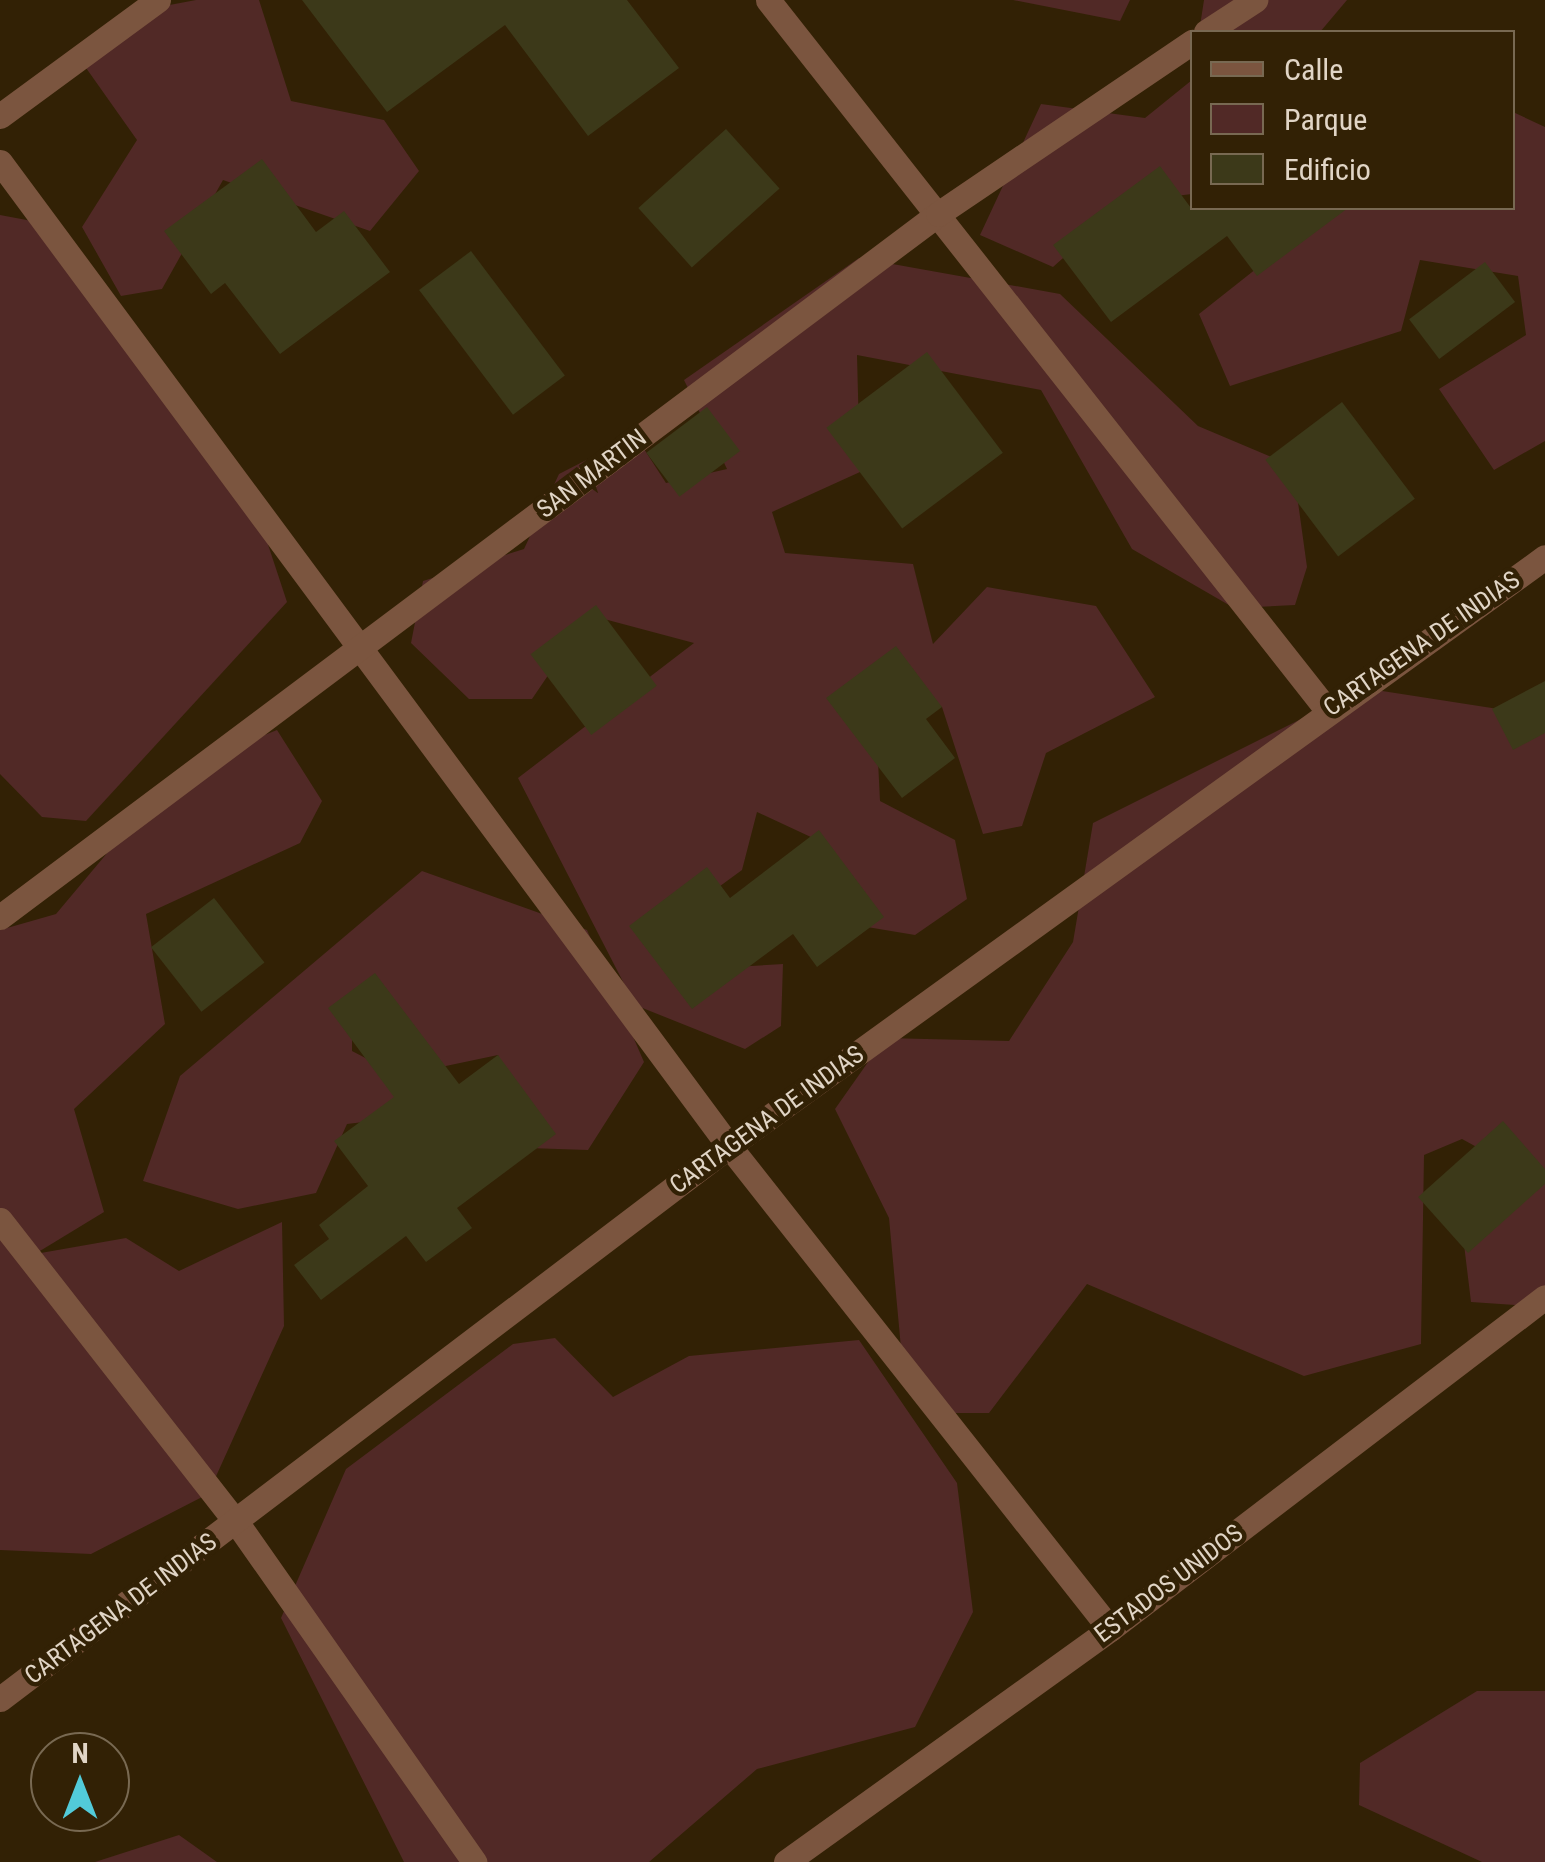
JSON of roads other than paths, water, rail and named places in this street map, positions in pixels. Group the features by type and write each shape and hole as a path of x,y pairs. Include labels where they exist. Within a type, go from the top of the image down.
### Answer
{"street":[{"path":"0,116 158,0"},
{"path":"768,0 1328,711"},
{"path":"1209,30 1254,0"},
{"name":"SAN MARTIN","path":"0,917 938,214 1190,43"},
{"path":"0,162 728,1146 1110,1629"},
{"name":"CARTAGENA DE INDIAS","path":"0,1699 237,1523 728,1146 1545,556"},
{"path":"0,1220 237,1523 474,1862"},
{"name":"ESTADOS UNIDOS","path":"786,1862 1110,1629 1545,1297"}]}
